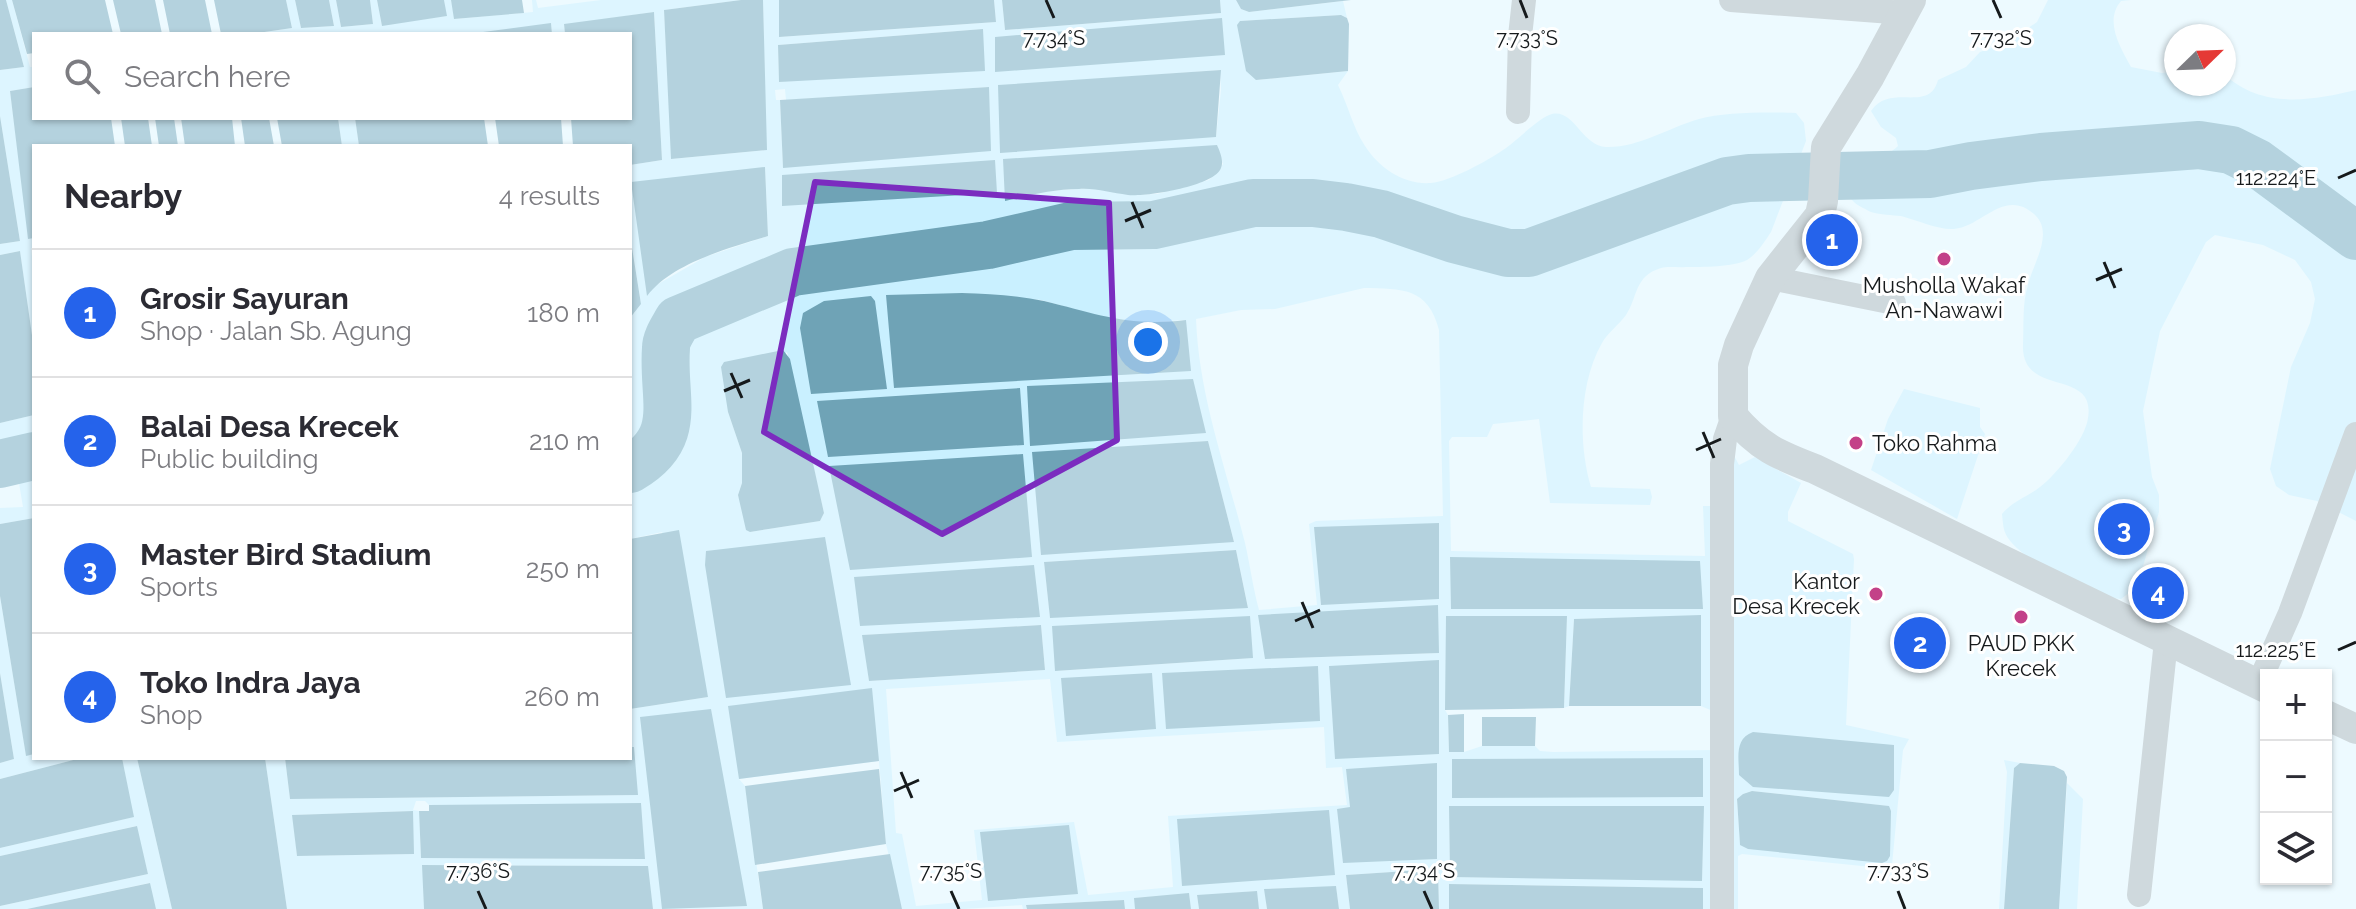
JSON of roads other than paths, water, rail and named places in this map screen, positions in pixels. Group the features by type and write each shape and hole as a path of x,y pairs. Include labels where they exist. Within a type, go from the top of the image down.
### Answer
{"street":[{"path":"1518,112 1524,0"},
{"path":"1722,909 1722,464 1725,439 1733,416 1733,365 1770,278 1820,215 1826,147 1908,6 1731,0"},
{"path":"1770,278 1894,303"},
{"path":"1733,416 1750,437 1787,459 1815,469 2260,686"},
{"path":"2269,669 2356,434"},
{"path":"2139,895 2166,641"},
{"path":"2332,718 2356,729"}],"waterway":[{"path":"632,468 647,457 665,430 666,345 678,320 793,272 988,245 1071,226 1154,225 1253,203 1313,203 1381,214 1454,239 1508,253 1529,253 1727,181 1930,174 2041,157 2199,145 2231,150 2257,163 2356,236"},
{"path":"0,464 32,456"}],"place":[{"name":"Grosir Sayuran","path":"1832,240"},
{"name":"Musholla Wakaf An-Nawawi","path":"1944,259"},
{"name":"Toko Rahma","path":"1856,443"},
{"name":"Master Bird Stadium","path":"2124,529"},
{"name":"Toko Indra Jaya","path":"2158,593"},
{"name":"Kantor Desa Krecek","path":"1876,594"},
{"name":"PAUD PKK Krecek","path":"2021,617"},
{"name":"Balai Desa Krecek","path":"1920,643"}]}
